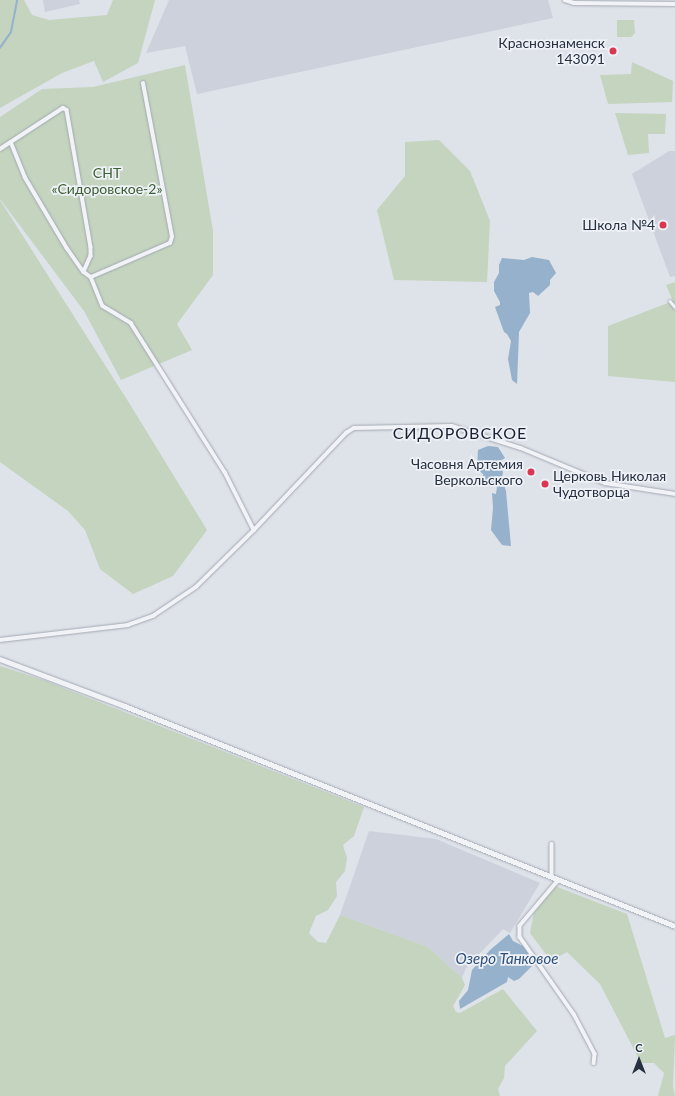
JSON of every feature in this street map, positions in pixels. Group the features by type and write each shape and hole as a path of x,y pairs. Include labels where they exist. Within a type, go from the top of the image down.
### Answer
{"street":[{"path":"565,0 570,3 675,4"},
{"path":"91,276 170,243 172,237 143,84"},
{"path":"0,149 62,108 67,110 91,247 91,256 84,272"},
{"path":"12,142 25,177 67,248 84,272 91,276 104,306 131,324 225,472 254,530"},
{"path":"670,301 675,307"},
{"path":"0,640 128,625 153,616 196,587 254,530 346,433 354,428 452,426 521,448 605,483 675,494"},
{"path":"0,659 132,709 675,926"},
{"path":"552,844 552,877"},
{"path":"559,880 520,926 520,937 574,1014 594,1054 594,1063"}],"shaded area":[{"path":"43,0 79,0 80,4 45,12"},
{"path":"169,0 548,0 553,18 197,94 185,46 146,53"},
{"name":"Школа №4","path":"669,151 675,151 675,276 670,277 632,174"},
{"path":"369,831 436,839 540,883 510,933 503,929 466,968 462,978 428,947 340,915"}],"green space":[{"path":"0,0 24,0 32,15 49,20 107,15 113,0 155,0 138,63 103,82 94,61 62,73 0,108"},
{"path":"617,20 634,20 635,33 631,37 617,37"},
{"path":"632,62 673,81 672,102 608,104 600,75 631,74"},
{"name":"СНТ «Сидоровское-2»","path":"185,65 213,231 213,275 177,324 192,350 121,380 84,311 0,199 0,117 42,89 93,87"},
{"path":"615,113 666,114 665,134 648,134 649,153 628,155"},
{"path":"439,140 470,171 490,221 487,282 394,280 377,210 405,176 405,142"},
{"path":"0,200 131,406 207,530 173,576 133,594 100,569 85,530 68,511 0,462"},
{"path":"675,282 675,382 608,376 608,326 673,301 666,285"},
{"path":"0,666 46,681 364,807 354,836 343,845 347,858 345,871 336,882 337,896 328,910 316,916 309,933 318,942 326,943 340,915 428,947 462,978 465,985 453,1006 456,1012 460,1013 503,989 537,1031 505,1066 504,1078 498,1089 500,1096 0,1096"},
{"path":"555,886 627,914 665,1038 675,1035 673,1086 675,1096 658,1096 664,1073 654,1063 641,1063 600,984 567,952 551,961 530,933 534,912"}],"water":[{"path":"532,257 549,260 556,273 550,280 550,285 538,296 533,292 529,293 530,313 519,332 517,384 512,380 508,359 511,341 504,332 495,307 500,305 500,302 494,291 494,282 499,273 499,265 502,258 524,260"},
{"path":"488,446 498,447 505,458 498,462 503,471 502,479 506,491 511,546 502,545 491,530 493,508 492,493 496,494 497,487 484,479 483,474 477,469 478,450"},
{"name":"Озеро Танковое","path":"509,934 513,941 525,947 536,962 519,979 514,981 508,977 507,982 460,1009 459,1001 468,990 472,970 490,950"}],"waterway":[{"path":"0,48 11,32 17,0"}],"place":[{"name":"Краснознаменск 143091","path":"613,51"},
{"name":"Школа №4","path":"663,225"},
{"name":"Часовня Артемия Веркольского","path":"531,472"},
{"name":"Церковь Николая Чудотворца","path":"545,484"}],"district":[{"name":"СИДОРОВСКОЕ","path":"460,433"}]}
